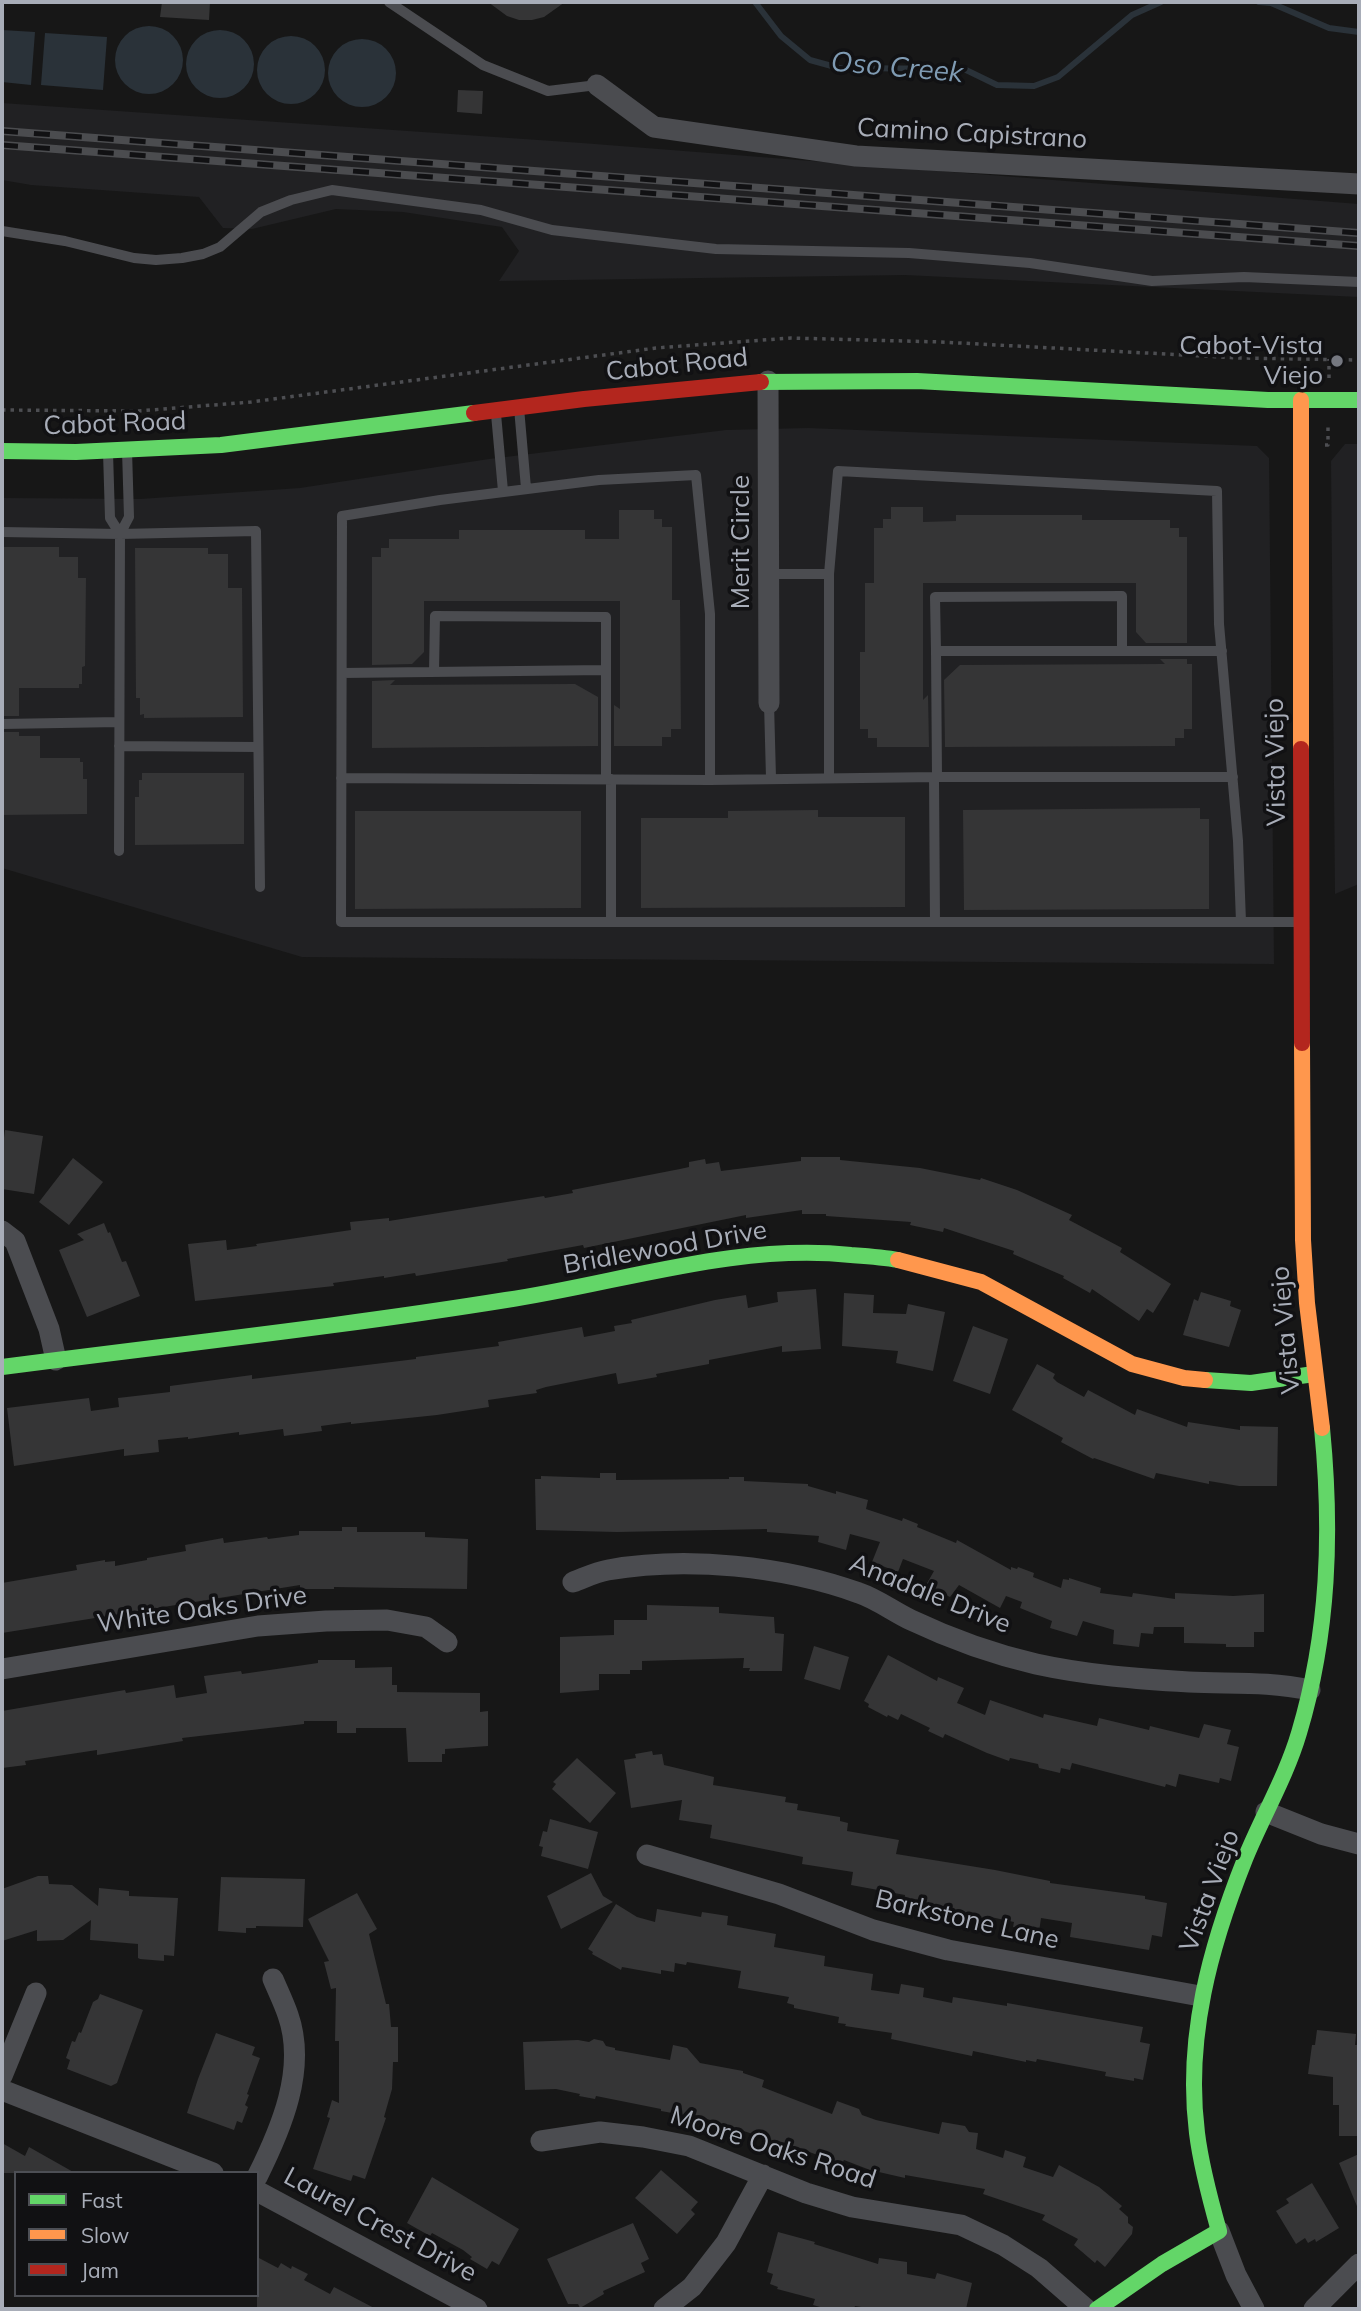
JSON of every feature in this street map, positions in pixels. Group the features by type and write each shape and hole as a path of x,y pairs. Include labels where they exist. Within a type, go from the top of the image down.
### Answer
{"street":[{"name":"Camino Capistrano","path":"597,85 654,127 856,156 1359,184"},
{"name":"Cabot Road","path":"2,451 108,451 221,445 584,399 768,381 917,381 1301,400 1359,400"},
{"name":"Merit Circle","path":"768,381 769,703"},
{"name":"Vista Viejo","path":"1219,2231 1196,2138 1192,2086 1193,2040 1200,1996 1216,1935 1245,1857 1292,1754 1319,1649 1327,1579 1326,1485 1303,1244 1299,624 1301,400"},
{"path":"2,1231 15,1241 49,1329 55,1360"},
{"name":"Bridlewood Drive","path":"2,1367 492,1303 658,1270 760,1254 821,1252 892,1259 981,1282 1132,1364 1184,1378 1251,1383 1314,1374"},
{"name":"Anadale Drive","path":"573,1582 606,1570 645,1566 707,1564 749,1567 803,1576 862,1593 911,1620 966,1644 1037,1664 1108,1676 1190,1682 1277,1683 1310,1690"},
{"name":"White Oaks Drive","path":"2,1669 258,1626 312,1622 387,1620 426,1627 447,1642"},
{"path":"1266,1812 1321,1834 1359,1844"},
{"name":"Barkstone Lane","path":"647,1855 779,1894 873,1930 948,1950 1200,1996"},
{"path":"259,2173 275,2142 290,2095 295,2057 289,2017 273,1979"},
{"path":"2,2076 36,1993"},
{"path":"2,2090 209,2171"},
{"name":"Moore Oaks Road","path":"541,2141 600,2132 643,2137 688,2146 807,2193 852,2207 961,2225 1003,2245 1039,2268 1086,2309"},
{"path":"664,2309 692,2287 726,2243 763,2175"},
{"name":"Laurel Crest Drive","path":"259,2192 477,2309"},
{"path":"1097,2309 1162,2264 1219,2231 1236,2275 1254,2309"},
{"path":"1314,2309 1359,2264"}],"lane":[{"path":"389,2 483,65 548,91 597,85"},
{"path":"2,231 134,258 182,258 220,247 261,212 290,200 332,190 481,210 552,230 716,249 909,253 1030,263 1152,281 1244,277 1359,282"},
{"path":"519,408 526,488"},
{"path":"495,411 503,491"},
{"path":"119,851 120,534 129,516 127,450"},
{"path":"108,451 110,517 120,534"},
{"path":"829,778 829,574 838,471 1217,491 1222,651 1238,841 1241,922"},
{"path":"710,780 710,614 696,475 599,480 526,488 342,516 341,922 1302,922"},
{"path":"2,532 120,534 256,531 260,887"},
{"path":"769,574 829,574"},
{"path":"935,922 935,597 1122,596 1122,651"},
{"path":"434,672 435,615 606,617 611,922"},
{"path":"936,651 1222,651"},
{"path":"342,673 606,670"},
{"path":"769,703 771,779"},
{"path":"2,724 119,723"},
{"path":"119,746 258,747"},
{"path":"341,778 710,780 1233,777"}],"shaded area":[{"path":"149,26 162,29 173,36 180,47 183,60 180,73 173,84 162,91 149,94 136,91 125,84 118,73 115,60 118,47 125,36 136,29"},
{"path":"2,30 35,32 31,85 2,82"},
{"path":"220,30 233,33 244,40 251,51 254,64 251,77 244,88 233,95 220,98 207,95 196,88 189,77 186,64 189,51 196,40 207,33"},
{"path":"45,33 107,37 103,90 41,85"},
{"path":"291,36 304,39 315,46 322,57 325,70 322,83 315,94 304,101 291,104 278,101 267,94 260,83 257,70 260,57 267,46 278,39"},
{"path":"362,39 375,42 386,49 393,60 396,73 393,86 386,97 375,104 362,107 349,104 338,97 331,86 328,73 331,60 338,49 349,42"},
{"path":"2,103 582,143 1359,204 1359,297 905,275 499,281 519,251 502,227 403,212 336,209 252,229 223,228 199,197 31,185 2,180"},
{"path":"808,428 1257,446 1269,458 1274,964 302,957 2,868 2,498 140,499 300,488 489,459 726,430"},
{"path":"1345,444 1359,444 1359,884 1335,894 1331,461"}],"building":[{"path":"162,2 210,2 209,20 160,17"},
{"path":"488,2 565,2 544,17 519,20 507,16"},
{"path":"458,90 483,91 482,114 457,112"},
{"path":"891,507 923,507 923,522 956,521 956,515 1082,515 1082,520 1170,520 1170,528 1179,528 1179,537 1187,537 1187,643 1146,643 1136,632 1136,583 923,583 923,700 928,695 929,747 877,747 877,738 868,738 868,729 860,729 860,652 865,652 865,583 874,583 874,528 883,528 883,519 891,519"},
{"path":"619,510 654,510 654,519 662,519 662,527 672,527 672,600 680,600 681,729 671,729 671,737 662,737 662,746 614,746 614,705 620,709 620,601 424,601 424,652 412,664 372,665 372,557 381,557 381,548 389,548 389,539 459,539 459,530 585,530 585,539 619,539"},
{"path":"2,547 59,547 59,557 78,557 78,578 86,578 85,666 82,667 82,684 79,684 79,688 19,688 19,716 2,716"},
{"path":"135,548 208,548 208,554 228,554 228,588 242,588 243,717 144,718 144,714 140,715 140,698 136,698"},
{"path":"1160,659 1187,659 1187,664 1192,664 1192,729 1184,729 1184,738 1175,738 1175,746 945,747 944,680 960,665 1165,664"},
{"path":"395,680 390,685 575,684 598,697 598,746 372,748 372,681"},
{"path":"2,732 19,732 19,736 40,736 40,758 80,758 80,762 83,762 83,779 87,779 87,814 2,815"},
{"path":"142,773 244,773 244,844 135,845 135,797 139,797 139,780 142,780"},
{"path":"1200,808 1200,819 1209,819 1209,909 964,910 963,810"},
{"path":"818,810 818,817 905,817 905,907 641,908 641,818 728,818 728,811"},
{"path":"355,811 581,811 581,908 355,909"},
{"path":"5,1130 43,1136 34,1194 2,1189"},
{"path":"801,1157 840,1157 840,1160 920,1168 980,1180 981,1178 1017,1190 1072,1215 1069,1220 1122,1248 1120,1252 1171,1284 1153,1313 1147,1309 1139,1321 1092,1289 1090,1293 1063,1278 1064,1276 1013,1254 1014,1251 944,1228 943,1232 910,1225 911,1222 802,1214 802,1210 746,1218 746,1215 584,1248 583,1245 416,1276 415,1273 384,1276 333,1283 334,1286 195,1301 188,1244 226,1240 227,1250 257,1246 256,1244 351,1230 350,1222 389,1218 389,1221 573,1193 572,1190 689,1167 689,1162 705,1159 706,1164 719,1162 721,1171 801,1161"},
{"path":"73,1158 103,1182 69,1225 39,1202"},
{"path":"104,1223 122,1262 126,1261 140,1296 87,1317 59,1250 84,1240 77,1234"},
{"path":"816,1289 821,1349 782,1352 782,1346 709,1360 709,1364 618,1384 616,1373 546,1387 536,1390 537,1393 488,1400 489,1407 437,1415 321,1426 322,1431 284,1436 283,1429 239,1435 239,1432 158,1440 159,1452 124,1456 124,1449 14,1466 7,1408 89,1398 91,1411 119,1407 118,1398 170,1392 170,1386 416,1359 499,1346 498,1342 582,1327 584,1337 615,1331 614,1326 632,1323 631,1320 715,1300 746,1295 748,1308 778,1302 777,1292"},
{"path":"1201,1292 1231,1301 1230,1306 1241,1310 1229,1347 1183,1335 1194,1299 1198,1301"},
{"path":"844,1293 874,1295 873,1313 906,1314 908,1304 945,1312 933,1371 896,1363 898,1351 842,1346"},
{"path":"973,1326 1008,1339 990,1394 953,1381"},
{"path":"1037,1364 1055,1374 1053,1378 1057,1382 1084,1397 1088,1390 1135,1415 1137,1409 1187,1427 1188,1422 1240,1430 1240,1426 1278,1427 1277,1486 1239,1486 1209,1481 1209,1484 1156,1473 1154,1479 1093,1459 1061,1442 1063,1438 1012,1410"},
{"path":"600,1473 616,1473 616,1480 744,1477 744,1481 808,1484 836,1494 836,1491 868,1500 866,1509 918,1524 917,1527 956,1543 957,1540 1011,1570 1011,1567 1018,1567 1034,1573 1033,1577 1061,1588 1063,1579 1069,1578 1101,1588 1100,1593 1132,1597 1133,1593 1175,1599 1175,1593 1233,1596 1264,1594 1264,1632 1254,1632 1254,1647 1226,1647 1226,1644 1184,1643 1184,1627 1154,1627 1153,1634 1141,1633 1139,1647 1113,1644 1114,1630 1083,1621 1077,1636 1050,1628 1052,1621 1020,1608 1022,1602 1006,1596 1000,1608 959,1585 950,1597 926,1585 934,1571 903,1559 898,1572 872,1562 880,1542 850,1534 846,1550 818,1542 819,1536 767,1532 767,1529 617,1532 536,1530 535,1479 541,1479 541,1476 600,1478"},
{"path":"342,1527 357,1527 357,1532 425,1532 425,1537 468,1539 467,1589 300,1589 300,1585 2,1633 2,1583 77,1570 76,1565 105,1560 115,1561 115,1566 147,1560 186,1551 185,1545 223,1538 224,1543 268,1539 299,1535 299,1531 342,1531"},
{"path":"647,1605 719,1607 719,1613 774,1617 775,1633 784,1634 782,1671 749,1671 750,1668 743,1668 744,1658 642,1661 642,1670 630,1670 630,1674 599,1674 599,1690 560,1693 560,1637 614,1635 614,1620 647,1620"},
{"path":"814,1646 849,1657 840,1690 804,1679"},
{"path":"888,1655 937,1681 938,1677 964,1688 957,1703 985,1715 990,1700 1043,1718 1044,1714 1097,1726 1099,1718 1149,1730 1150,1726 1199,1738 1204,1724 1231,1730 1227,1744 1239,1747 1231,1781 1220,1778 1219,1783 1179,1774 1176,1787 1166,1784 1165,1787 1072,1763 1070,1770 1061,1768 1060,1773 1039,1768 1038,1764 1010,1758 1009,1761 945,1734 943,1738 928,1731 930,1728 901,1714 898,1720 888,1715 887,1717 868,1707 869,1704 864,1701"},
{"path":"318,1660 355,1660 355,1668 392,1667 392,1685 397,1685 397,1692 480,1693 480,1712 488,1711 488,1746 445,1749 442,1762 408,1762 406,1728 356,1728 356,1733 337,1733 337,1721 304,1721 304,1724 182,1738 183,1741 97,1755 97,1750 25,1761 26,1765 2,1768 2,1711 125,1690 126,1693 174,1685 176,1698 207,1693 204,1676 241,1671 242,1674 318,1663"},
{"path":"652,1751 653,1755 662,1754 664,1765 714,1777 713,1785 786,1797 785,1802 798,1804 797,1810 840,1817 840,1821 848,1823 847,1831 899,1840 896,1854 995,1870 1050,1883 1145,1896 1145,1899 1167,1903 1162,1937 1152,1935 1149,1950 1070,1937 1072,1923 1041,1918 1039,1932 1013,1927 1014,1922 986,1916 984,1922 957,1917 958,1914 904,1905 905,1895 851,1885 853,1872 802,1864 803,1857 710,1838 712,1825 679,1820 682,1800 631,1808 624,1760 636,1758 635,1754"},
{"path":"577,1758 616,1793 590,1823 552,1789 556,1784 553,1782"},
{"path":"550,1819 598,1832 588,1869 541,1856 543,1847 539,1846 543,1831 547,1832"},
{"path":"591,1873 603,1896 613,1902 561,1929 547,1896"},
{"path":"38,1876 48,1876 49,1884 72,1885 98,1906 99,1888 129,1891 129,1896 178,1898 174,1956 164,1955 164,1961 140,1959 138,1944 90,1940 91,1920 63,1940 37,1941 37,1930 2,1941 2,1889"},
{"path":"221,1877 305,1879 303,1927 256,1926 246,1928 246,1933 218,1931"},
{"path":"357,1893 377,1929 369,1934 386,2004 389,2004 391,2027 398,2027 398,2062 393,2062 392,2089 384,2117 386,2118 365,2179 353,2175 351,2181 313,2169 330,2118 327,2117 332,2100 339,2103 339,2041 335,2041 336,1988 331,1989 324,1962 329,1961 308,1919"},
{"path":"616,1904 637,1917 655,1922 657,1909 701,1917 702,1912 728,1916 727,1925 776,1934 774,1947 825,1956 824,1966 873,1974 871,1990 899,1994 901,1984 924,1988 923,1997 952,2003 953,1997 1007,2006 1007,2003 1143,2027 1140,2042 1150,2044 1143,2080 1105,2076 1106,2072 1037,2059 1036,2062 1026,2062 973,2051 972,2056 891,2039 892,2033 845,2026 846,2024 838,2023 839,2017 794,2008 794,2005 787,2003 789,1997 738,1988 741,1971 687,1962 686,1965 675,1963 674,1972 661,1970 661,1974 622,1967 621,1970 588,1949"},
{"path":"100,1994 143,2010 117,2083 111,2086 67,2069 70,2060 66,2058 72,2041 75,2042 79,2032 81,2033 93,2002"},
{"path":"1317,2030 1356,2034 1355,2045 1359,2045 1359,2136 1339,2136 1339,2105 1333,2105 1333,2077 1308,2074"},
{"path":"216,2033 255,2047 252,2055 260,2058 247,2094 249,2095 245,2105 248,2107 242,2123 237,2121 234,2130 187,2113"},
{"path":"594,2039 603,2041 606,2046 615,2050 670,2060 673,2045 687,2048 700,2063 743,2071 764,2080 762,2087 832,2114 837,2101 859,2109 862,2115 876,2120 939,2134 942,2122 965,2126 969,2132 978,2133 976,2149 1003,2158 1005,2150 1026,2157 1023,2167 1053,2177 1059,2165 1099,2187 1122,2206 1119,2209 1128,2217 1128,2223 1133,2227 1132,2234 1105,2267 1097,2260 1095,2263 1074,2245 1078,2239 1042,2220 1045,2215 983,2194 985,2189 905,2175 905,2178 870,2170 844,2160 842,2164 793,2146 789,2151 773,2145 771,2140 689,2113 689,2116 661,2111 596,2096 595,2099 579,2096 580,2094 556,2089 525,2090 523,2042 589,2042"},
{"path":"2,2143 25,2156 29,2147 71,2171 14,2171 2,2173"},
{"path":"1359,2154 1359,2211 1339,2163"},
{"path":"661,2170 698,2202 691,2210 695,2214 677,2234 635,2198"},
{"path":"432,2177 519,2229 499,2265 492,2261 487,2269 470,2259 472,2257 463,2250 407,2223"},
{"path":"1312,2183 1339,2228 1316,2242 1315,2239 1308,2243 1305,2238 1296,2244 1276,2211 1289,2203 1286,2199"},
{"path":"633,2223 649,2259 641,2263 645,2272 603,2291 604,2294 580,2308 578,2304 568,2304 547,2259"},
{"path":"778,2232 878,2264 879,2258 907,2262 907,2274 935,2279 937,2273 972,2283 966,2309 874,2309 855,2306 854,2309 827,2309 813,2305 815,2299 777,2289 778,2287 770,2284 773,2274 767,2272"},
{"path":"259,2258 278,2268 281,2263 291,2269 292,2266 308,2274 304,2280 330,2294 334,2287 376,2309 257,2309"}],"waterway":[{"name":"Oso Creek","path":"755,2 781,36 810,60 839,68 964,69 997,85 1034,86 1058,77 1132,15 1161,2"},
{"name":"Oso Creek","path":"1259,2 1271,3 1329,28 1359,32"}],"railway":[{"path":"2,131 1359,233"},
{"path":"2,145 1359,246"}],"traffic: fast":[{"path":"761,382 917,381 1268,400 1359,400"},
{"path":"2,451 76,452 221,445 474,413"},
{"path":"2,1367 443,1310 549,1293 720,1259 807,1253 898,1260"},
{"path":"1205,1380 1251,1383 1314,1374"},
{"path":"1097,2309 1162,2264 1219,2231 1203,2170 1197,2133 1194,2098 1198,2028 1203,1993 1221,1926 1245,1859 1294,1749 1317,1658 1326,1582 1327,1543 1322,1428"}],"traffic: slow":[{"path":"1301,400 1301,749"},
{"path":"1302,1043 1303,1240 1307,1303 1322,1428"},
{"path":"898,1260 981,1282 1132,1364 1184,1378 1205,1380"}],"traffic: jam":[{"path":"474,413 584,399 761,382"},
{"path":"1301,749 1302,1043"}],"place":[{"name":"Cabot-Vista Viejo","path":"1337,361"}]}
